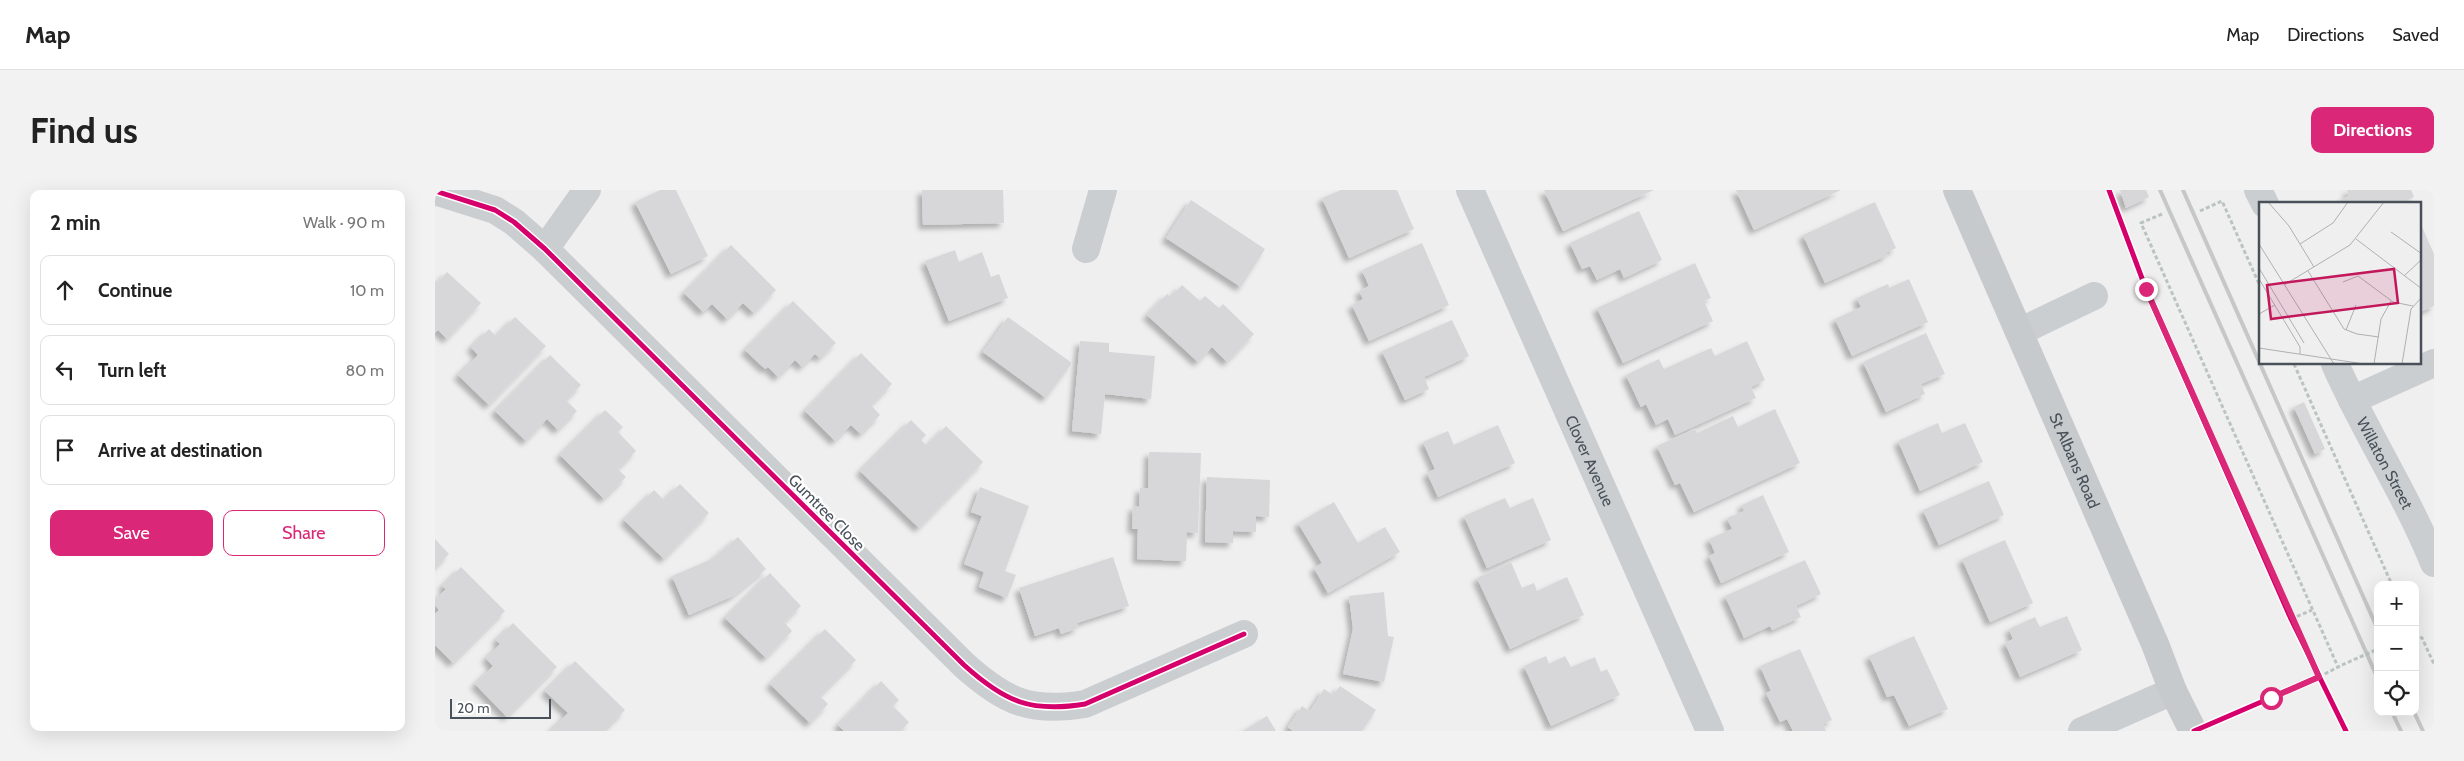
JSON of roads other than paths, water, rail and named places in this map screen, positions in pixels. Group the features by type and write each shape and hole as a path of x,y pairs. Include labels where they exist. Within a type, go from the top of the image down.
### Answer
{"main road":[{"name":"St Albans Road","path":"1957,190 2155,644 2173,691 2193,731"}],"street":[{"path":"545,249 587,190"},
{"path":"1086,249 1103,190"},
{"name":"Clover Avenue","path":"1471,190 1710,731"},
{"path":"2259,190 2264,202"},
{"name":"Gumtree Close","path":"435,191 495,210 515,222 545,249 964,666 1000,694 1018,703 1036,707 1060,708 1085,704 1244,634"},
{"path":"2019,332 2094,296"},
{"path":"2352,400 2434,362"},
{"name":"Willaton Street","path":"2335,365 2422,534 2434,563"},
{"path":"2082,731 2173,691"}],"railway":[{"path":"2160,190 2374,671"},
{"path":"2183,190 2259,361"},
{"path":"2261,365 2376,626"},
{"path":"2394,716 2401,731"},
{"path":"2416,716 2423,731"}]}
